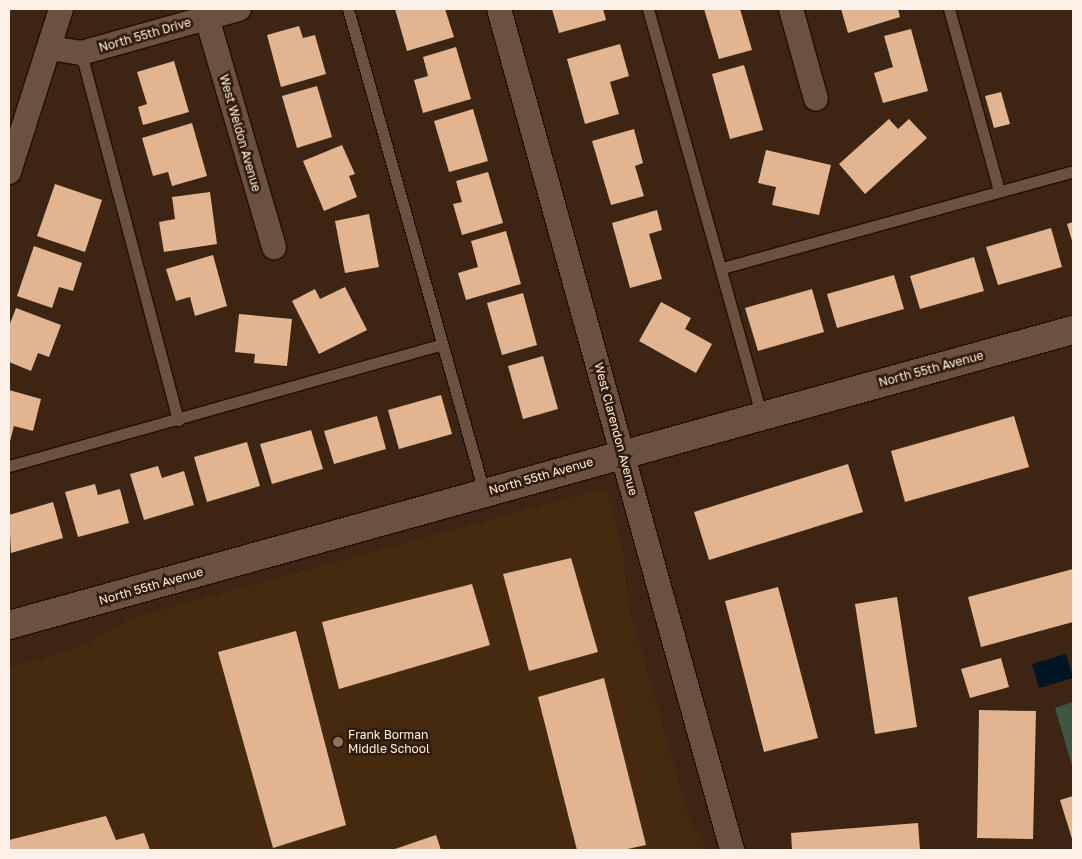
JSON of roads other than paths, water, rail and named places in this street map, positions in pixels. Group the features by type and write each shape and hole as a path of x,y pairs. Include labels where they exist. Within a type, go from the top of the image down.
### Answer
{"street":[{"path":"9,172 61,9"},
{"name":"North 55th Drive","path":"50,48 80,53 239,9"},
{"name":"West Clarendon Avenue","path":"499,9 732,850"},
{"path":"792,9 816,99"},
{"name":"West Weldon Avenue","path":"207,18 274,247"},
{"name":"North 55th Avenue","path":"9,625 1073,330"}],"lane":[{"path":"348,9 484,492"},
{"path":"648,9 762,416"},
{"path":"949,9 999,192"},
{"path":"80,53 178,420"},
{"path":"722,268 1073,171"},
{"path":"9,466 178,420 442,344"}],"water":[{"path":"1066,654 1073,678 1039,688 1032,664"}],"place":[{"name":"Frank Borman Middle School","path":"338,742"}]}
